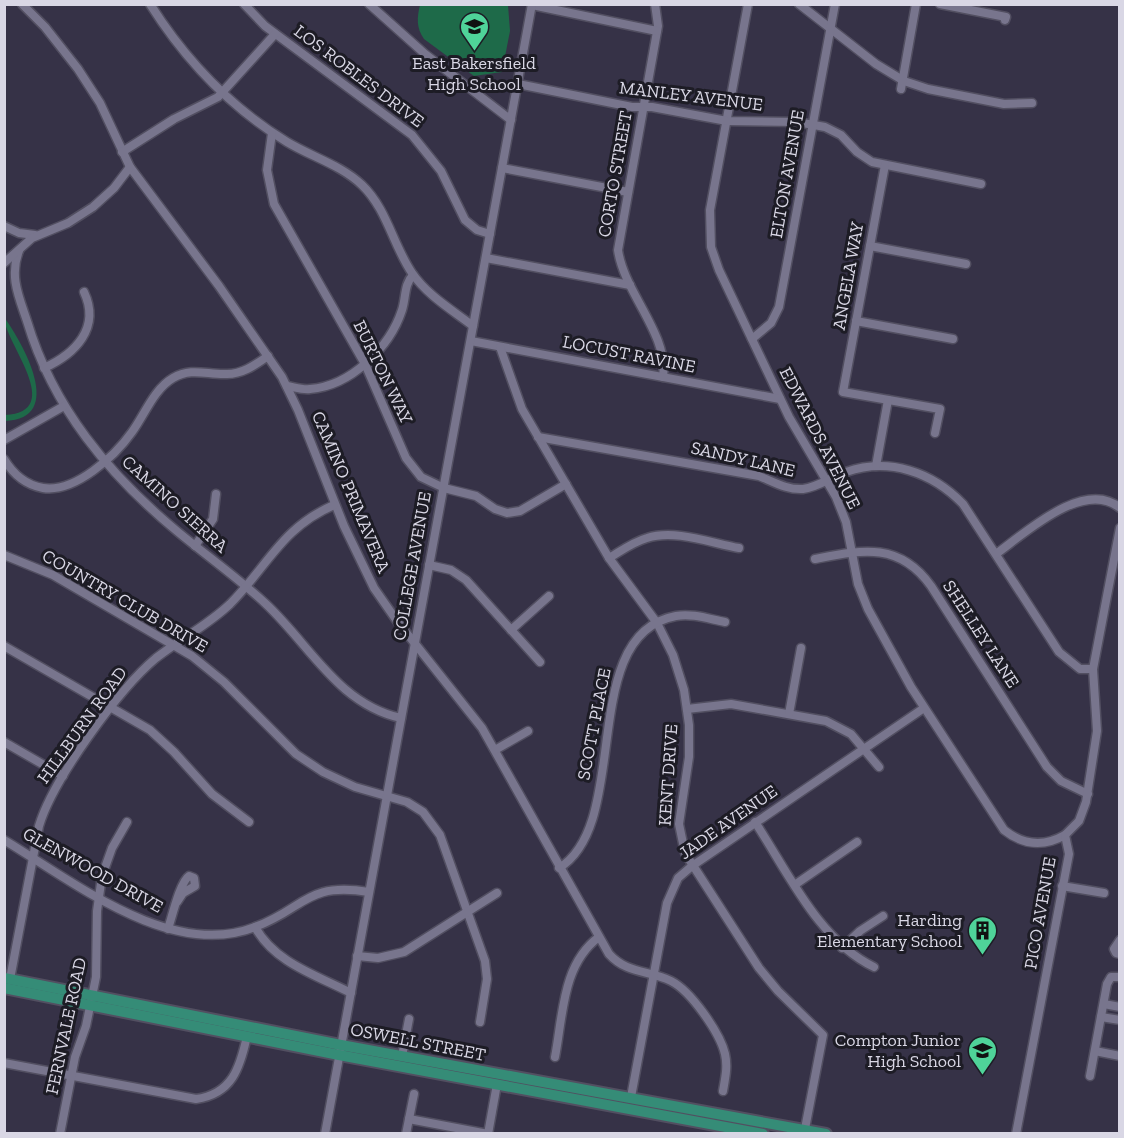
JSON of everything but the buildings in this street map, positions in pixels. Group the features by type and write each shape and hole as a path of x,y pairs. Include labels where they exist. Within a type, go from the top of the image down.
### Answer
{"main road":[{"name":"OSWELL STREET","path":"6,982 497,1084 763,1134"},
{"name":"OSWELL STREET","path":"92,1000 247,1036 340,1050 402,1056 826,1134"},
{"path":"497,1084 503,1080 564,1086"},
{"path":"572,1098 592,1095 625,1102 631,1097"}],"street":[{"name":"CAMINO PRIMAVERA","path":"22,4 57,40 78,69 100,103 130,167 219,286 287,386 334,504 374,588 482,728 598,938 609,954 621,965 670,981 686,992 718,1039 726,1062 723,1091"},
{"path":"150,4 185,55 221,93 272,133 340,168 365,188 380,208 413,275 435,298 473,326"},
{"name":"LOS ROBLES DRIVE","path":"244,4 256,19 275,34 412,135 441,171 465,220 477,230 490,234"},
{"path":"369,4 416,47 511,120"},
{"name":"CORTO STREET","path":"655,4 657,31 618,250 630,285 660,349 663,377"},
{"name":"EDWARDS AVENUE","path":"748,4 710,210 710,232 719,270 780,399 842,509 858,584 868,609 924,708 1004,830 1018,840 1034,843 1050,842 1065,835"},
{"path":"799,4 903,85 1004,104 1032,103"},
{"name":"ELTON AVENUE","path":"752,339 771,323 779,307 835,4"},
{"path":"903,85 916,4"},
{"path":"940,4 1006,17 1005,20"},
{"path":"532,5 657,31"},
{"name":"COLLEGE AVENUE","path":"325,1134 532,5"},
{"path":"122,152 221,93 275,34"},
{"name":"MANLEY AVENUE","path":"518,84 727,121 813,124 834,130 865,158 885,165 981,184"},
{"name":"BURTON WAY","path":"272,133 267,170 273,204 364,364 406,458 421,477 444,488 476,496 495,509 507,513 520,511 566,484"},
{"name":"ANGELA WAY","path":"885,165 843,392 888,400"},
{"path":"4,263 38,234 68,223 93,207 114,188 130,167"},
{"path":"502,168 628,192"},
{"path":"4,226 20,233 38,234"},
{"path":"870,246 966,264"},
{"name":"CAMINO SIERRA","path":"19,251 14,267 15,283 44,368 64,406 103,461 144,503 246,586 280,617 348,694 370,708 401,718"},
{"path":"486,258 630,285"},
{"path":"287,386 306,389 320,387 344,377 364,364 392,332 402,310 407,283 413,275"},
{"path":"44,368 65,358 83,338 90,315 84,292"},
{"path":"856,321 952,339"},
{"name":"LOCUST RAVINE","path":"471,341 780,399"},
{"name":"KENT DRIVE","path":"500,346 518,400 538,437 609,558 657,623 673,655 687,709 689,757 679,824 682,843 692,866 764,975 823,1035 805,1131"},
{"path":"4,459 23,480 48,489 72,484 125,441 158,391 171,379 195,371 235,373 268,356"},
{"path":"876,466 888,400 940,409 935,433"},
{"path":"4,440 64,406"},
{"name":"SANDY LANE","path":"538,437 759,476 795,489 813,487 847,472 876,466 913,471 944,486 963,504 1059,652 1080,669 1093,669"},
{"path":"195,546 213,519 216,494"},
{"path":"996,554 1067,504 1106,502 1119,508"},
{"name":"HILLBURN ROAD","path":"6,982 42,815 63,776 111,706 139,674 174,645 210,622 246,586 290,532 308,517 334,504"},
{"name":"PICO AVENUE","path":"1016,1134 1069,855 1065,835 1084,814 1088,794 1097,730 1093,669 1119,528"},
{"path":"609,558 637,542 657,536 674,536 739,548"},
{"name":"SHELLEY LANE","path":"815,559 852,552 884,552 903,559 919,571 931,586 1047,767 1061,781 1088,794"},
{"name":"COUNTRY CLUB DRIVE","path":"4,555 53,575 174,645 216,675 283,743 310,765 355,787 407,802 430,819 440,835 487,970 480,1022"},
{"path":"429,565 451,570 466,580 540,662"},
{"path":"511,630 549,596"},
{"name":"SCOTT PLACE","path":"559,868 577,853 591,827 622,664 639,638 657,623 682,615 725,622"},
{"path":"4,646 111,706 164,742 212,794 249,822"},
{"path":"789,714 801,648"},
{"path":"687,709 731,704 836,724 851,734 879,767"},
{"name":"JADE AVENUE","path":"631,1097 669,896 678,878 755,822 924,708"},
{"path":"495,750 528,731"},
{"path":"4,742 63,776"},
{"name":"FERNVALE ROAD","path":"60,1134 71,1076 92,1000 98,966 98,896 106,862 127,822"},
{"path":"755,822 825,929 842,948 874,967"},
{"name":"GLENWOOD DRIVE","path":"4,840 136,917 168,929 207,936 234,934 255,927 317,893 340,889 369,892"},
{"path":"796,884 857,842"},
{"path":"1062,886 1104,893"},
{"path":"357,956 378,958 396,955 497,893"},
{"path":"168,929 177,902"},
{"path":"842,948 860,931 883,916"},
{"path":"255,927 267,945 281,958 351,993"},
{"path":"555,1057 574,966 584,950 598,938"},
{"path":"1119,940 1114,949 1119,954"},
{"path":"1090,1076 1109,979 1119,977"},
{"path":"1104,1004 1119,1007"},
{"path":"1101,1017 1119,1020"},
{"path":"402,1056 409,1019"},
{"path":"4,1063 188,1099 204,1098 220,1091 234,1078 241,1062 247,1036"},
{"path":"1095,1051 1119,1056"},
{"path":"409,1119 488,1134 497,1084"},
{"path":"406,1134 414,1094"}],"green space":[{"name":"East Bakersfield High School","path":"420,5 508,5 510,31 502,72 474,76 424,39 418,22"},
{"path":"4,317 29,360 37,394 34,407 23,417 5,421 5,415 23,411 31,402 32,389"}],"place":[{"name":"East Bakersfield High School","path":"474,52"},
{"name":"Harding Elementary School","path":"983,956"},
{"name":"Compton Junior High School","path":"982,1076"}]}
